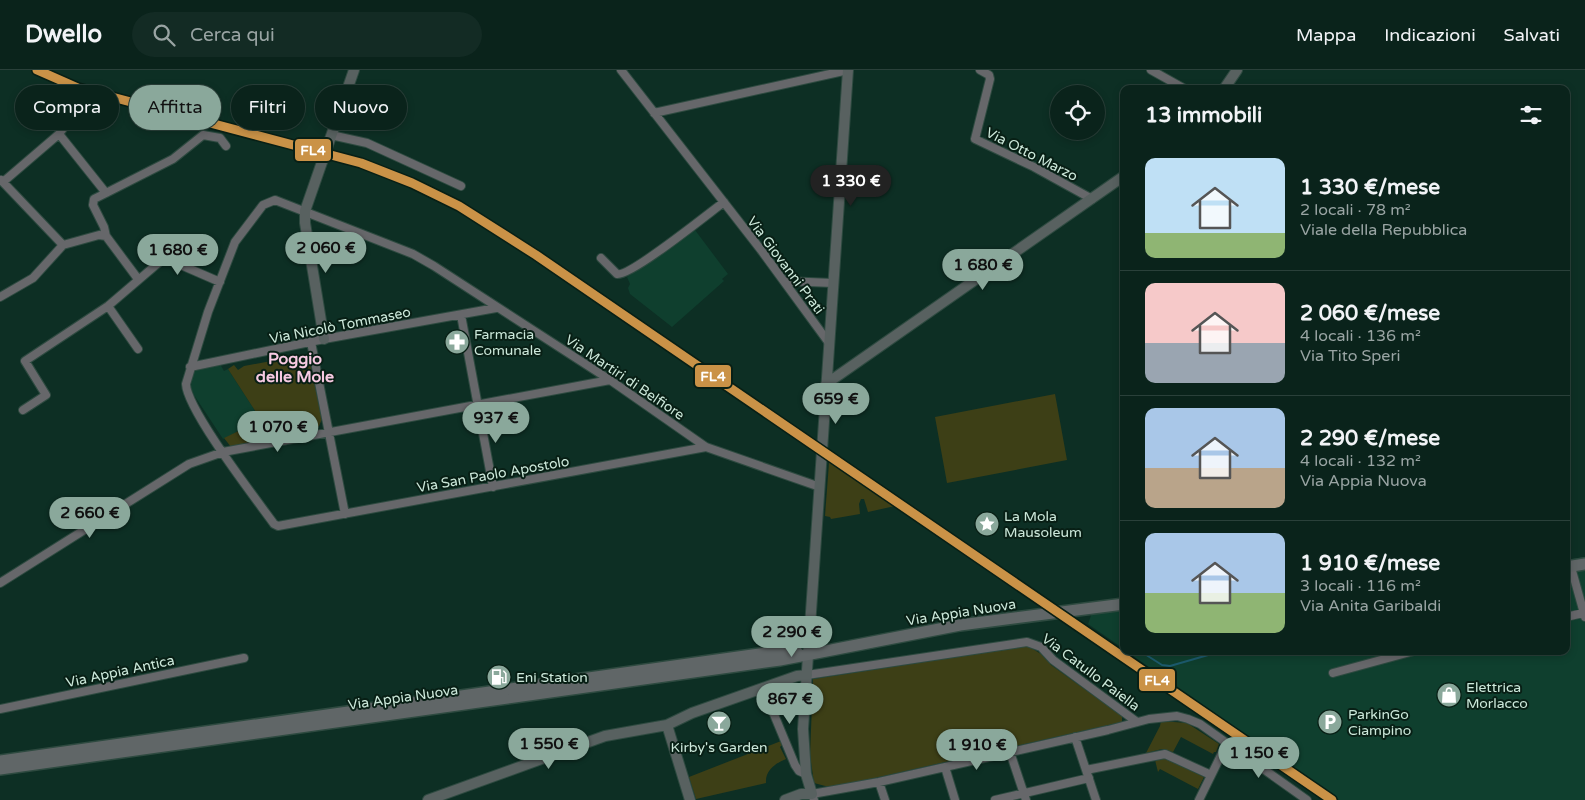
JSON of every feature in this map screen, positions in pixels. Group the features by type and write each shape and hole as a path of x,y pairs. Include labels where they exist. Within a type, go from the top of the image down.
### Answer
{"main road":[{"path":"1570,563 1585,557"},
{"path":"1570,564 1585,564"},
{"name":"Via Appia Nuova","path":"0,769 780,660 960,625 1120,605"},
{"name":"Via Appia Nuova","path":"892,638 961,632 1120,612"},
{"name":"Via Appia Nuova","path":"0,760 780,651 809,653"}],"street":[{"path":"324,339 305,223 305,211 320,163 354,70"},
{"name":"Via Giovanni Prati","path":"621,70 724,202 828,342"},
{"path":"654,113 848,70 828,342 809,653 802,675 806,774 813,797"},
{"name":"Via Otto Marzo","path":"980,70 989,75 990,79 975,140 1034,166 1092,199"},
{"path":"1151,70 1178,85"},
{"path":"1227,85 1237,70"},
{"path":"62,130 2,180 63,245"},
{"path":"59,134 106,193"},
{"path":"138,279 106,236 104,227 92,203 94,199 173,159 204,135 220,138 226,146"},
{"path":"329,140 367,144 461,186"},
{"path":"826,384 1120,179"},
{"name":"Via Martiri di Belfiore","path":"284,526 274,524 223,452 187,396 186,384 190,367 220,282 237,240 263,205 275,200 412,254 434,266 496,308 610,380 706,447 820,487"},
{"path":"601,258 617,274 626,272 668,245 724,202"},
{"path":"1,296 34,278 63,245 99,234 106,236"},
{"path":"23,410 46,395 24,361 108,306 165,258 220,282"},
{"path":"784,281 833,283"},
{"path":"108,306 138,348"},
{"name":"Via Nicolò Tommaseo","path":"190,367 324,339 496,308"},
{"path":"461,315 493,487"},
{"path":"311,342 345,514"},
{"path":"0,583 189,464 223,452 610,380"},
{"name":"Via San Paolo Apostolo","path":"284,526 706,447"},
{"path":"1570,570 1584,615 1570,617"},
{"name":"Via Catullo Paiella","path":"802,675 1028,642 1041,647 1053,660 1137,722 1167,716 1185,718 1200,724 1307,800"},
{"path":"1379,655 1386,658"},
{"path":"1333,673 1398,655"},
{"name":"Via Appia Antica","path":"0,709 244,658"},
{"path":"428,800 605,736 666,725 692,713 802,675"},
{"path":"763,688 795,765 806,774"},
{"path":"789,799 801,794 813,797 1137,722"},
{"path":"666,725 690,800"},
{"path":"1075,737 1096,800"},
{"path":"1199,800 1227,743"},
{"path":"1010,752 1025,797"},
{"path":"995,800 1025,797 1087,774 1146,757 1168,755 1211,775"},
{"path":"945,767 956,800"},
{"path":"789,799 806,774"},
{"path":"879,782 885,800"}],"shaded area":[{"path":"695,230 728,274 722,279 724,281 672,327 630,294 628,288 630,284 627,277"},
{"path":"308,354 322,419 319,426 313,431 231,447 224,438 261,420 228,369 234,365 238,370 244,366"},
{"path":"220,364 224,371 228,369 261,420 223,439 194,395 191,387 192,376 196,368"},
{"path":"1055,394 1067,460 947,483 935,417"},
{"path":"829,463 832,463 895,506 868,512 864,499 861,499 859,504 860,514 831,519 825,516"},
{"path":"1585,557 1585,800 1339,800 1132,655 1570,655 1570,559"},
{"path":"1120,604 1120,646 1088,624 1094,607"},
{"path":"1028,646 1041,654 1051,665 1122,716 1122,722 844,785 829,787 814,783 810,755 813,679"},
{"path":"1161,721 1187,723 1219,744 1216,752 1213,754 1181,737 1173,752 1162,749 1146,753"},
{"path":"781,741 782,745 780,747 786,759 769,771 766,783 696,799 689,777"},
{"path":"1162,757 1204,777 1198,789 1160,769 1158,772 1155,760"}],"waterway":[{"path":"1146,655 1162,665 1170,666 1208,655"}],"transit line":[{"name":"FL4","path":"37,70 78,88 361,163 412,183 459,206 536,255 1120,655"},
{"name":"FL4","path":"1120,655 1332,800"}],"place":[{"name":"Farmacia Comunale","path":"457,342"},
{"name":"La Mola Mausoleum","path":"987,524"},
{"name":"Eni Station","path":"499,677"},
{"name":"Elettrica Morlacco","path":"1449,695"},
{"name":"ParkinGo Ciampino","path":"1330,722"},
{"name":"Kirby's Garden","path":"719,723"}],"district":[{"name":"Poggio delle Mole","path":"295,367"}]}
